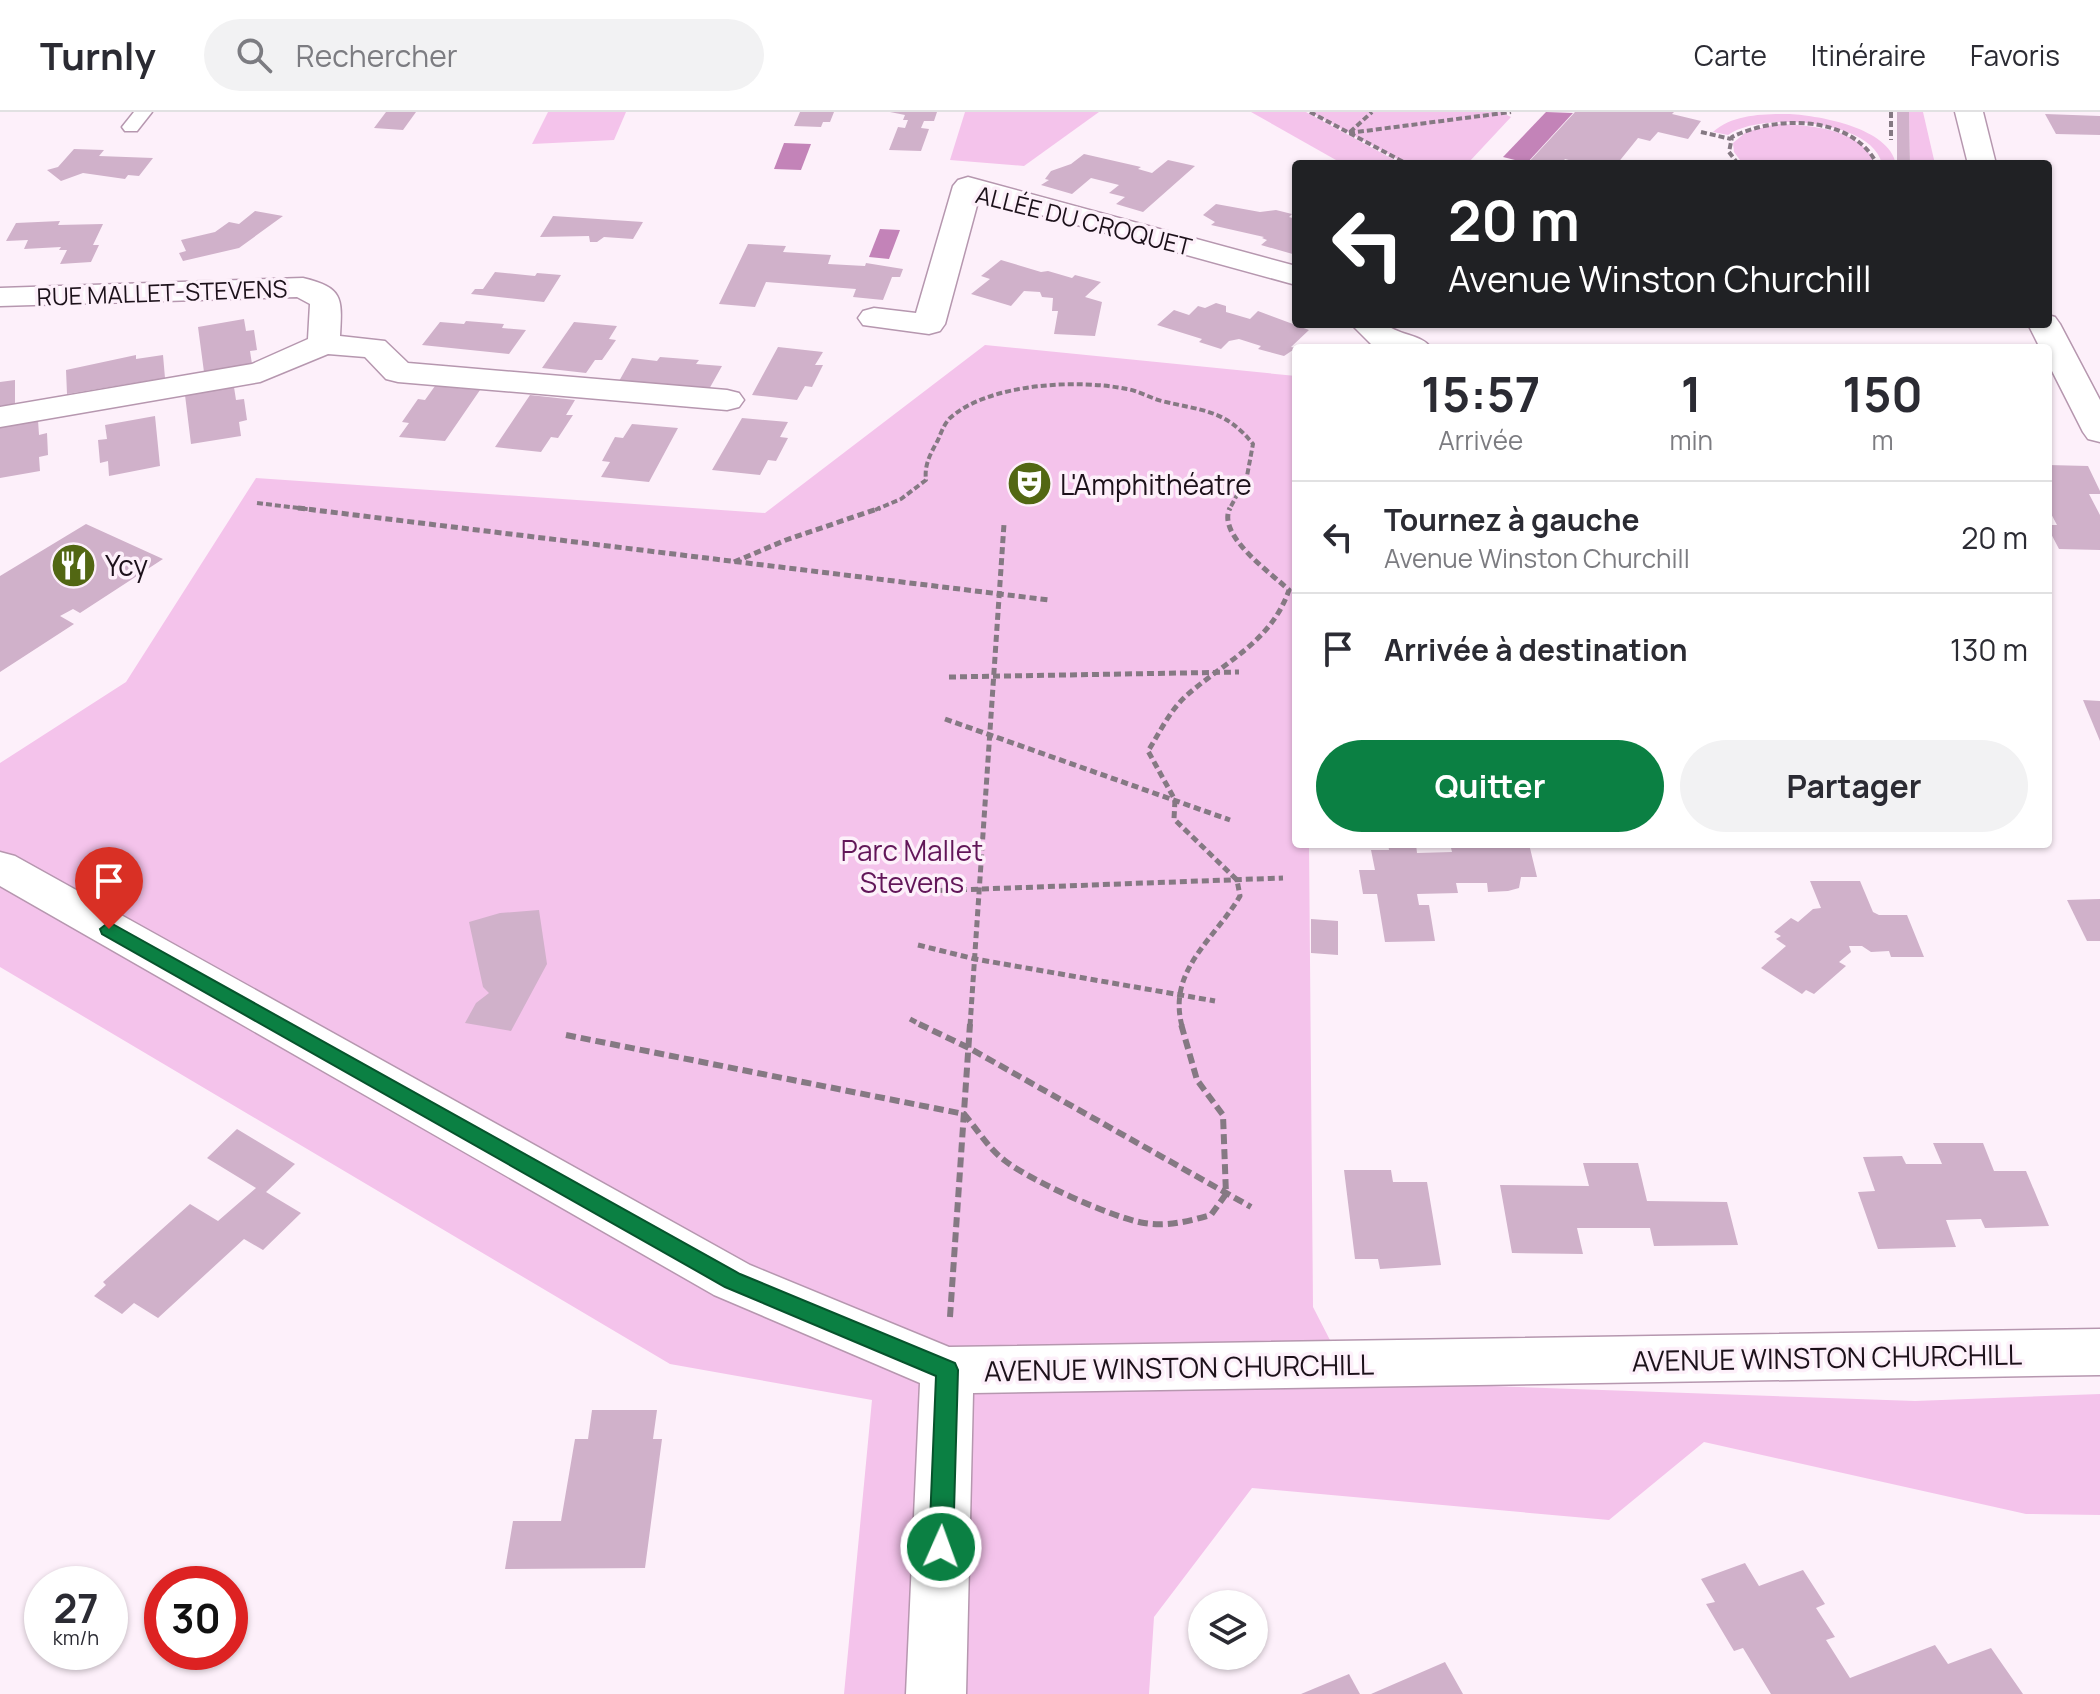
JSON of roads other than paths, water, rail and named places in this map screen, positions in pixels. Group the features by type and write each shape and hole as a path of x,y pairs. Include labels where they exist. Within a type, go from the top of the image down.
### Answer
{"street":[{"path":"1969,112 1981,160"},
{"name":"ALLÉE DU CROQUET","path":"874,318 929,324 968,186 1292,275"},
{"name":"RUE MALLET-STEVENS","path":"0,297 303,287 326,300 324,344"},
{"path":"1372,328 1384,339 1401,344"},
{"path":"0,417 260,372 324,344 374,348 398,372 727,400"},
{"path":"2054,357 2100,432"},
{"name":"AVENUE WINSTON CHURCHILL","path":"0,867 732,1280 947,1370 2100,1352"},
{"path":"936,1694 947,1370"}],"lane":[{"path":"131,127 143,112"}],"place":[{"name":"L'Amphithéatre","path":"1029,484"},
{"name":"Ycy","path":"74,565"}],"park label":[{"name":"Parc Mallet Stevens","path":"912,866"}]}
